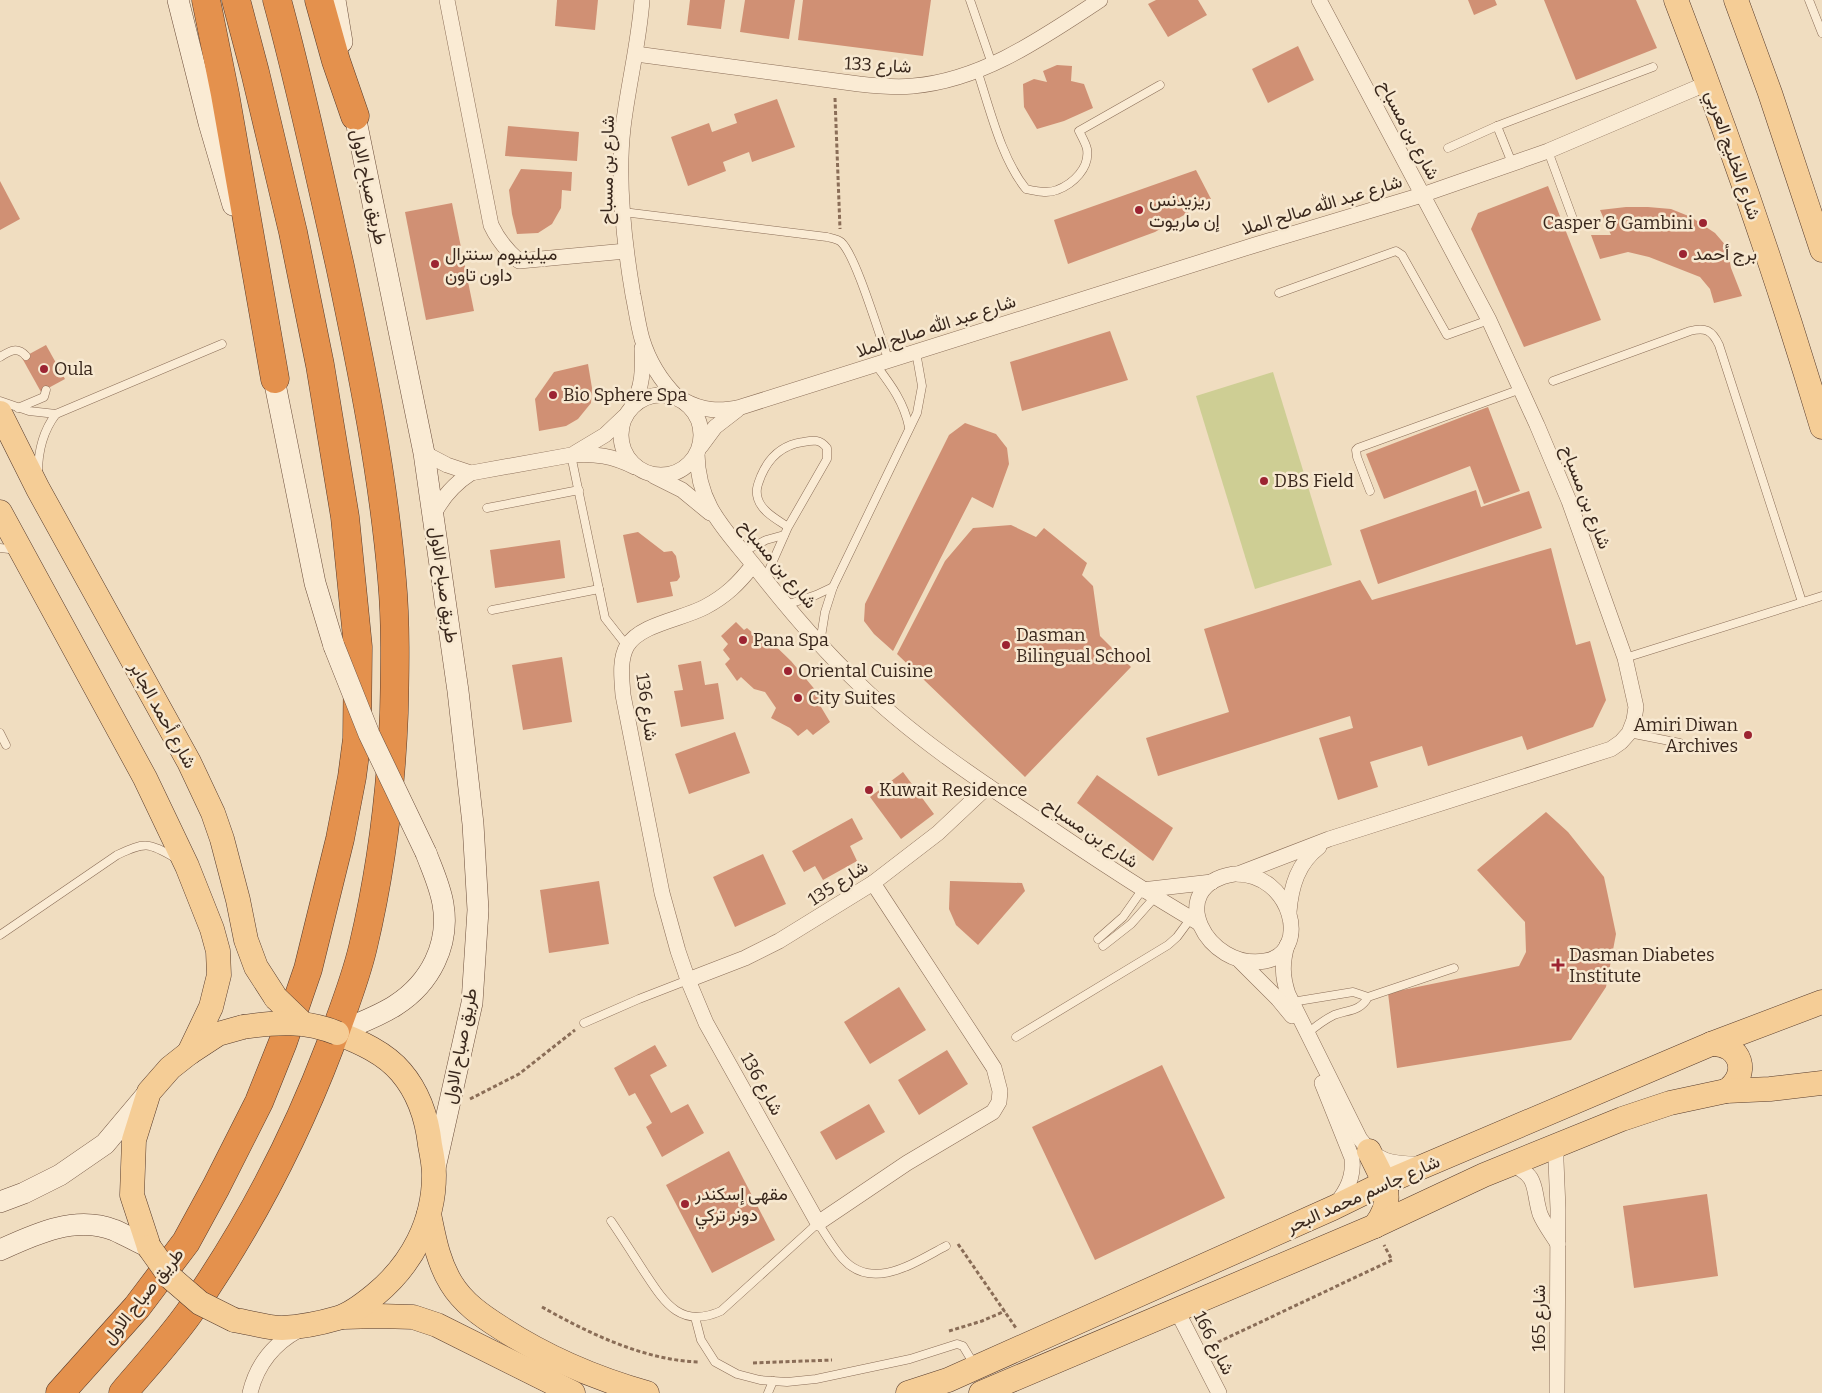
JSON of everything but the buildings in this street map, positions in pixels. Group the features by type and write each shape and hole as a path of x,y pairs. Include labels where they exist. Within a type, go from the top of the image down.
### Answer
{"highway":[{"path":"206,0 225,94 275,379"},
{"name":"طريق صباح الاول","path":"60,1393 137,1307 186,1242 259,1102 283,1042 308,969 340,839 357,739 358,647 346,517 320,366 293,232 256,72 236,0"},
{"path":"123,1393 186,1317 220,1266 251,1217 302,1116 346,1003 362,951 375,890 385,828 392,750 395,667 393,583 383,500 360,359 299,80 277,0"},
{"path":"319,0 336,61 355,116"}],"main road":[{"path":"178,0 229,188 275,379 315,583 334,646 369,734 426,853 443,905 443,931 440,952 430,973 416,990 396,1006 337,1034"},
{"name":"طريق صباح الاول","path":"335,0 355,116 424,454 458,691 472,815 478,910 472,1003 434,1173"},
{"name":"شارع الخليج العربي","path":"1676,0 1708,83 1769,257 1822,427"},
{"path":"1736,0 1767,85 1822,250"},
{"name":"شارع أحمد الجابر","path":"9,411 38,489 202,788 222,839 246,940 256,967 276,998 302,1023"},
{"path":"0,445 42,523 56,541 81,566"},
{"path":"0,512 145,778 187,866 212,929 218,951 219,975 211,1007 188,1053"},
{"path":"1774,1019 1822,989"},
{"name":"شارع جاسم محمد البحر","path":"908,1393 948,1380 976,1368 1334,1208 1384,1183 1711,1044 1822,1002"},
{"path":"0,1202 24,1193 60,1175 105,1144 170,1068 188,1053 218,1034 243,1027 272,1023 302,1023 363,1044 383,1056 401,1071 417,1094 428,1124 434,1173 430,1214 439,1259 450,1282 461,1298 483,1316 526,1344 576,1370 647,1393"},
{"path":"1711,1044 1726,1046 1738,1056 1740,1064 1738,1080 1726,1091"},
{"name":"شارع جاسم محمد البحر","path":"981,1393 1375,1226 1510,1164 1622,1119 1670,1103 1726,1091 1770,1089 1822,1083"},
{"path":"1770,1089 1822,1094"},
{"path":"149,1092 134,1140 132,1195 149,1247 171,1278 200,1303 234,1320 281,1328 340,1318 413,1317 437,1325 540,1384 573,1393"},
{"path":"1369,1151 1384,1183 1387,1201 1386,1209 1375,1226"},
{"path":"340,1318 363,1304 392,1280 415,1250 430,1214"},
{"path":"0,1250 35,1234 60,1227 87,1225 113,1230 149,1247"}],"street":[{"path":"447,0 491,225 496,238 519,261 626,251"},
{"name":"شارع بن مسباح","path":"628,412 637,396 641,380 642,339 626,251 623,212 623,130 636,54 642,0"},
{"name":"شارع 133","path":"636,54 882,87 912,86 940,82 992,64 1039,40 1100,0"},
{"name":"شارع بن مسباح","path":"1319,0 1489,320 1569,501 1625,658 1636,707 1629,733"},
{"name":"شارع عبد الله صالح الملا","path":"680,399 695,407 710,410 741,408 1422,195 1548,151 1708,83"},
{"name":"شارع بن مسباح","path":"642,339 656,372 666,387 680,399"},
{"path":"434,514 445,494 472,473 571,455 606,455 645,472 674,474 687,466 698,451 702,435 700,422 693,410 680,399 664,394 652,395 640,400 605,435 571,455"},
{"name":"شارع عبد الله صالح الملا","path":"698,451 715,426 741,408"},
{"path":"628,412 621,430 622,446 629,460 645,472"},
{"name":"شارع بن مسباح","path":"698,451 699,479 706,500 716,519"},
{"path":"424,454 447,465 472,473"},
{"name":"شارع بن مسباح","path":"645,472 682,490 716,519 764,579 820,643 859,684 893,714 988,786 1149,894 1195,921"},
{"path":"627,646 642,632 704,608 730,592 753,565"},
{"name":"شارع 136","path":"627,646 622,667 623,695 662,893 678,951 706,1023 818,1223"},
{"path":"1334,1208 1347,1190 1350,1182 1353,1167 1350,1148 1293,1019 1278,999 1240,961 1218,948 1195,921 1198,897 1204,888 1224,876 1238,874 1329,839 1612,749 1629,733"},
{"name":"شارع 135","path":"688,980 745,958 779,941 873,883 938,833 988,786"},
{"path":"1289,916 1292,888 1300,869 1310,854 1329,839"},
{"path":"1238,874 1253,876 1272,886 1283,900 1289,916 1291,930 1282,969 1284,982 1291,1002 1360,1140 1369,1151 1386,1161 1396,1164 1430,1164"},
{"name":"شارع بن مسباح","path":"1149,894 1177,885 1212,882"},
{"path":"818,1223 908,1163 983,1118 996,1107 1000,1097 1000,1084 994,1068 873,883"},
{"path":"1240,961 1257,962 1270,960 1287,945"},
{"name":"شارع 165","path":"1557,1393 1558,1209 1556,1154 1560,1144"},
{"path":"1510,1164 1524,1171 1532,1179 1541,1215 1558,1244"},
{"name":"شارع 166","path":"1177,1311 1219,1393"},
{"path":"250,1393 261,1363 272,1349 286,1337 307,1325"}],"lane":[{"path":"970,0 992,64"},
{"path":"1809,0 1822,33"},
{"path":"1448,148 1497,126 1653,67"},
{"path":"977,70 1005,153 1014,172 1026,189 1035,191 1056,191 1082,172 1087,161 1087,148 1079,132 1160,86"},
{"path":"1497,126 1512,163"},
{"path":"1548,151 1576,227"},
{"path":"623,212 827,237 841,242 850,255 857,271 882,363 897,393 909,427"},
{"path":"1278,293 1396,251 1402,255 1447,335 1489,320"},
{"path":"1553,381 1690,331 1708,330 1714,335 1719,345 1802,602"},
{"path":"0,401 9,411 56,414 222,344"},
{"path":"0,357 17,350 26,356"},
{"path":"820,643 825,612 833,587 917,413 922,386 916,352"},
{"path":"1370,491 1357,458 1356,450 1358,448 1521,389"},
{"path":"9,411 44,397 46,390"},
{"path":"38,489 38,462 43,438 49,423 56,414"},
{"path":"764,579 786,531 827,459 827,448 823,443 816,440 791,444 772,456 765,466 756,487 758,499 764,509 786,531"},
{"path":"571,455 605,618 627,646"},
{"path":"488,508 578,490"},
{"path":"743,552 786,531"},
{"path":"0,548 9,549 26,559"},
{"path":"786,605 833,587"},
{"path":"492,610 599,588"},
{"path":"1625,658 1822,596"},
{"path":"0,733 6,745"},
{"path":"1629,733 1680,742"},
{"path":"0,935 117,855 133,847 149,844 187,866"},
{"path":"1149,894 1131,924 1100,943 1124,917 1149,894"},
{"path":"1016,1037 1168,945 1195,921"},
{"path":"1308,1033 1334,1016 1358,1008 1368,997 1454,968"},
{"path":"584,1023 688,980"},
{"path":"1291,1002 1353,992 1368,997"},
{"path":"611,1221 663,1300 677,1312 695,1317 721,1311 818,1223 844,1261 852,1267 871,1274 890,1273 900,1270 946,1246"},
{"path":"695,1317 701,1340 715,1362 737,1374 760,1380 787,1382 816,1379 910,1359 957,1344 964,1346 976,1368"},
{"path":"768,1393 773,1382"}],"path":[{"path":"834,81 841,242"},
{"path":"448,1111 520,1074 584,1023"},
{"path":"1197,1352 1392,1260 1375,1226"},
{"path":"954,1238 1027,1345"},
{"path":"542,1307 590,1332 626,1346 685,1361 784,1363 822,1362 840,1359"},
{"path":"945,1333 1005,1311"}],"green space":[{"name":"DBS Field","path":"1273,372 1332,565 1255,589 1196,396"}],"place":[{"name":"ريزيدنس إن ماريوت","path":"1139,210"},
{"name":"Casper & Gambini","path":"1703,223"},
{"name":"برج أحمد","path":"1683,254"},
{"name":"ميلينيوم سنترال داون تاون","path":"435,264"},
{"name":"Oula","path":"44,369"},
{"name":"Bio Sphere Spa","path":"553,395"},
{"name":"DBS Field","path":"1264,481"},
{"name":"Pana Spa","path":"743,640"},
{"name":"Dasman Bilingual School","path":"1006,645"},
{"name":"Oriental Cuisine","path":"788,671"},
{"name":"City Suites","path":"798,698"},
{"name":"Amiri Diwan Archives","path":"1748,735"},
{"name":"Kuwait Residence","path":"869,790"},
{"name":"Dasman Diabetes Institute","path":"1558,965"},
{"name":"مقهى إسكندر دونر تركي","path":"685,1204"}]}
